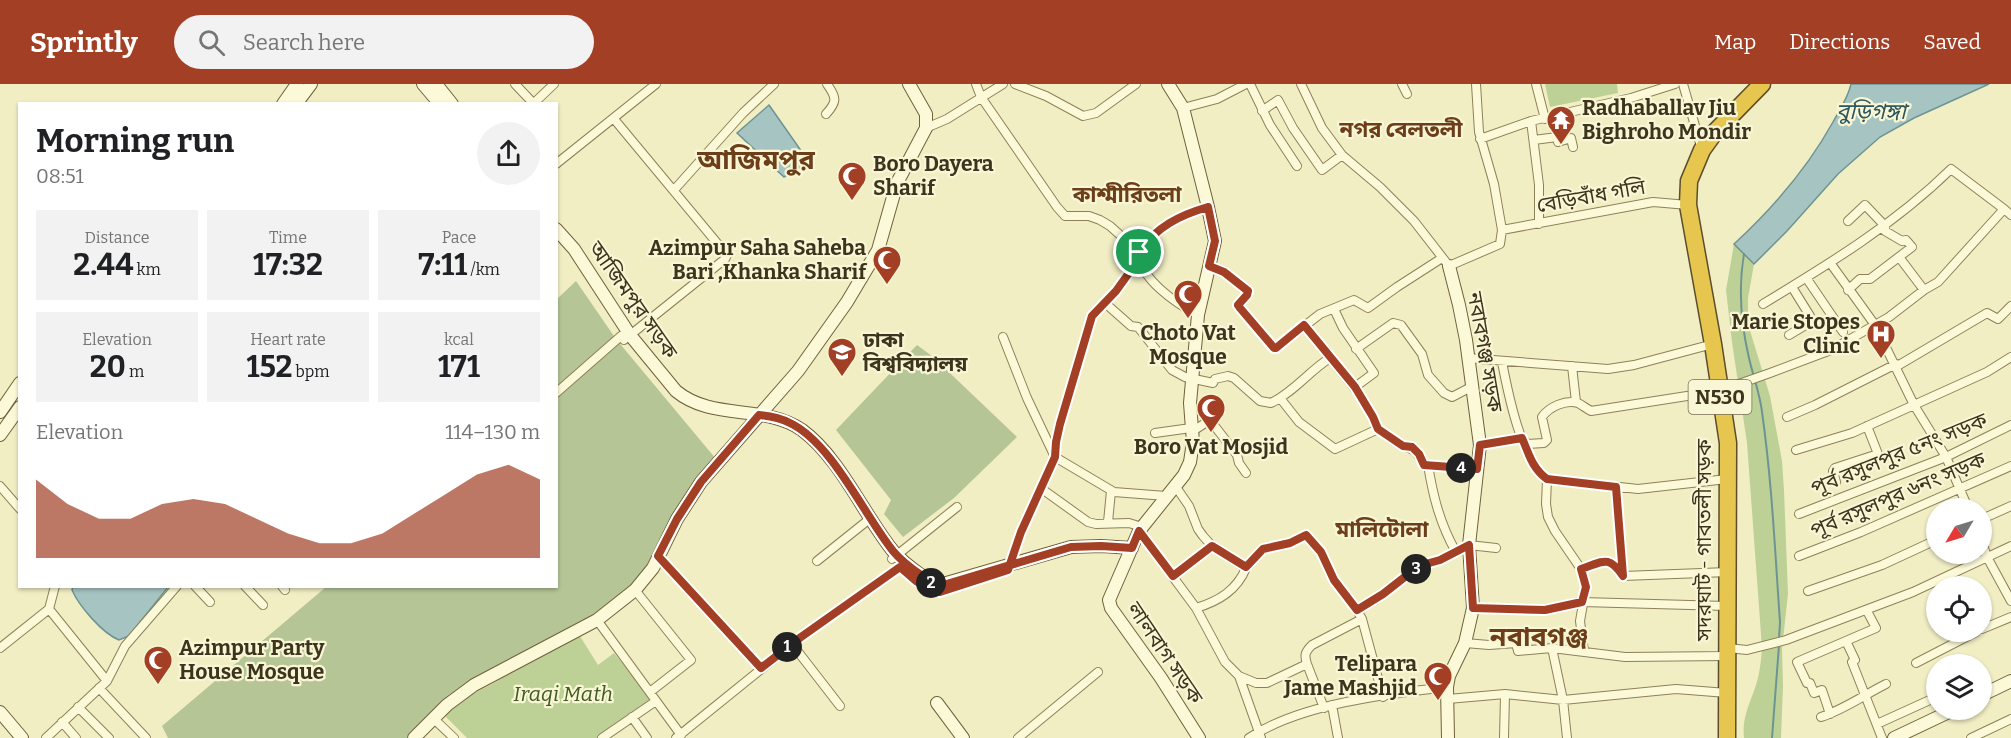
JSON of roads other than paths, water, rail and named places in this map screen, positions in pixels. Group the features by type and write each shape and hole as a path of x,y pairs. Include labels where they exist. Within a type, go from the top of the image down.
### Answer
{"highway":[{"name":"সদরঘাট - গাবতলী সড়ক","path":"1727,738 1728,443 1724,389 1713,344 1688,205 1689,181 1702,150 1715,132 1762,84"}],"street":[{"path":"284,102 297,84"},
{"path":"298,102 311,84"},
{"path":"423,84 438,102"},
{"path":"436,84 450,102"},
{"path":"515,84 532,102"},
{"path":"534,102 554,84"},
{"path":"558,162 656,84"},
{"path":"674,190 743,113 774,84"},
{"path":"826,114 835,105 827,84"},
{"path":"414,738 456,698 474,685 597,620 635,590 648,576 677,519 701,482 798,371 868,269 878,250 897,183 926,128 926,114 909,84"},
{"path":"976,84 981,97 1065,216 1089,216 1110,226 1139,256 1159,288 1172,300 1198,315"},
{"path":"926,128 947,119 1003,84"},
{"path":"1015,84 1089,117 1136,84"},
{"path":"1009,567 1021,532 1055,457 1060,424 1092,316 1106,303 1159,229 1178,218 1208,207 1183,108 1168,84"},
{"path":"1183,108 1217,99 1248,84 1262,111 1297,166"},
{"path":"1301,84 1322,128 1342,155 1380,187 1414,221 1445,262"},
{"path":"1402,84 1407,94"},
{"path":"1209,266 1224,272 1248,291 1238,305 1276,348 1320,314 1354,300 1368,308 1397,287 1445,262 1500,244 1502,230 1494,184 1480,139 1476,84"},
{"path":"1536,84 1545,119"},
{"path":"1480,139 1531,121 1631,98 1675,84"},
{"path":"1683,84 1702,150"},
{"path":"1262,111 1278,100 1293,128 1322,171 1342,155"},
{"path":"558,391 725,259 727,255 614,119"},
{"path":"1531,121 1539,184 1539,224"},
{"path":"1534,140 1557,137 1558,142 1571,138 1573,147"},
{"path":"1522,438 1527,444 1547,440 1542,417 1547,409 1576,402 1591,411 1724,389 1831,350 1889,317 1938,282 2007,212 1951,169 1920,198 1884,226 1831,264 1763,304"},
{"name":"বেড়িবাঁধ গলি","path":"1502,230 1653,202 1688,205"},
{"path":"1848,221 1865,205 1884,226 1885,231 1902,241 1906,240 1912,247 1870,279 1860,279 1848,290"},
{"name":"লালবাগ সড়ক","path":"1199,738 1161,678 1111,608 1109,600 1141,529 1166,496 1176,487 1190,462 1193,442 1190,403 1198,315 1215,241 1208,207"},
{"name":"আজিমপুর সড়ক","path":"558,231 573,249 625,337"},
{"name":"আজিমপুর সড়ক","path":"558,243 625,337 672,397 679,403 696,410 790,423 814,440 859,499 896,560"},
{"path":"1899,257 1924,290"},
{"name":"নবাবগঞ্জ সড়ক","path":"1445,262 1459,305 1473,386 1480,445 1469,545 1473,608 1465,643 1449,676 1447,693"},
{"path":"1831,264 1875,325 1914,405 1946,456 1964,498"},
{"path":"1807,279 1843,332"},
{"path":"1789,335 1809,322 1810,315 1792,287"},
{"path":"1106,303 1131,326 1138,327 1172,370 1192,379 1213,383 1215,379 1228,376 1240,382 1260,401 1271,403 1280,399 1318,365 1330,358"},
{"path":"1787,417 1896,364 1899,365 1987,313 1998,319 2011,306"},
{"path":"1334,309 1356,350 1374,373 1355,387"},
{"path":"1356,350 1397,322 1422,354 1428,375 1444,393 1452,397 1473,386"},
{"path":"1304,325 1355,387 1378,429 1403,446 1412,447 1419,454 1424,465 1477,469"},
{"path":"1003,337 1027,398 1055,457 1111,490 1166,496"},
{"path":"1467,358 1597,369 1622,368 1713,344"},
{"path":"1796,450 1867,426 1987,372 2011,357"},
{"path":"1502,362 1509,396 1522,438 1532,464 1547,479 1638,489 1727,479"},
{"path":"1572,366 1576,402"},
{"path":"0,411 18,386"},
{"path":"1280,399 1299,422 1335,449 1378,429"},
{"path":"0,435 18,410"},
{"name":"আজিমপুর সড়ক","path":"757,417 788,426 811,444 850,494 896,560 916,581 940,592 1009,567 1073,555 1130,551"},
{"path":"1155,433 1196,429 1210,420 1237,455 1246,473"},
{"name":"পূর্ব রসুলপুর ৫নং সড়ক","path":"1799,514 1946,456 2011,425"},
{"path":"1836,482 1833,471 1835,468 1878,454 1867,426"},
{"path":"1480,445 1522,438"},
{"path":"1428,465 1437,512 1456,552"},
{"name":"পূর্ব রসুলপুর ৬নং সড়ক","path":"1798,556 1861,532 2011,466"},
{"path":"1547,479 1548,517 1581,569 1586,587 1580,621 1584,652"},
{"path":"0,486 18,507"},
{"path":"1176,487 1189,506 1198,529 1212,546 1246,567"},
{"path":"1616,487 1623,576"},
{"path":"1042,489 1088,522 1096,524 1129,523 1141,529 1196,608 1225,662 1239,676 1256,683 1267,683 1307,664"},
{"path":"1108,522 1111,490"},
{"path":"1992,515 2011,506"},
{"path":"597,620 650,692 678,737 896,560 957,507"},
{"path":"817,561 867,521"},
{"path":"1196,608 1210,604 1224,596 1263,549 1290,543 1306,535 1321,552 1334,580 1362,619 1383,697"},
{"path":"1357,610 1422,565 1440,560 1469,545 1496,548"},
{"path":"1808,591 1882,565 1926,545"},
{"path":"1173,576 1212,546"},
{"path":"1992,555 2011,546"},
{"path":"658,556 761,668"},
{"path":"1581,569 1608,561 1613,562 1623,576"},
{"path":"1465,643 1489,645 1516,643 1518,651 1552,648 1625,657 1756,649 1868,611 1972,564"},
{"path":"1991,564 2011,602"},
{"path":"1623,576 1728,572"},
{"path":"0,648 49,609 54,588"},
{"path":"46,738 107,681 125,646 175,588"},
{"path":"197,588 210,602"},
{"path":"247,588 263,605"},
{"path":"635,590 691,660 650,692"},
{"path":"1473,608 1545,610 1582,602 1726,606"},
{"path":"49,609 107,681"},
{"path":"1868,611 1876,628 1797,662 1814,693 1822,690 1826,716 1844,709 1886,684"},
{"path":"1992,625 2011,617"},
{"path":"1338,738 1328,707 1307,664 1306,651 1312,645 1362,619"},
{"path":"1846,640 1855,660 1852,662 1882,738"},
{"path":"1916,663 1957,642"},
{"path":"792,644 840,706"},
{"path":"1552,648 1563,700 1567,738"},
{"path":"1018,738 1098,672"},
{"path":"1239,676 1260,735"},
{"path":"1992,690 2011,681"},
{"path":"99,688 146,738"},
{"path":"1249,738 1328,707 1383,697 1447,693 1505,694 1563,700 1676,689 1726,693"},
{"path":"1447,693 1448,738"},
{"path":"1504,738 1505,694"},
{"path":"602,738 656,701"},
{"path":"1877,724 1926,702"},
{"path":"938,704 963,738"},
{"path":"78,707 109,738"},
{"path":"0,712 22,738"},
{"path":"632,717 647,738"},
{"path":"434,719 454,738"},
{"path":"1971,738 2011,719"},
{"path":"1894,738 1932,720"},
{"path":"62,723 76,738"},
{"path":"0,725 11,738"}],"water":[{"name":"বুড়িগঙ্গা","path":"1851,84 1989,84 1914,118 1880,137 1838,174 1754,264 1734,244 1776,202 1801,172 1833,122 1846,99"},
{"path":"769,105 809,162 784,177 737,133"},
{"path":"72,588 167,588 129,636 119,640 105,631 85,611"}],"waterway":[{"path":"1744,254 1741,280 1742,319 1761,405 1765,438 1775,543 1779,639"},
{"path":"1772,738 1779,645"}],"place":[{"name":"Radhaballav Jiu Bighroho Mondir","path":"1561,146"},
{"name":"Boro Dayera Sharif","path":"852,202"},
{"name":"Azimpur Saha Saheba Bari ,Khanka Sharif","path":"887,286"},
{"name":"Choto Vat Mosque","path":"1188,320"},
{"name":"Marie Stopes Clinic","path":"1881,360"},
{"name":"ঢাকা বিশ্ববিদ্যালয়","path":"842,378"},
{"name":"Boro Vat Mosjid","path":"1211,434"},
{"name":"Azimpur Party House Mosque","path":"158,686"},
{"name":"Telipara Jame Mashjid","path":"1438,702"}],"district":[{"name":"নগর বেলতলী","path":"1401,129"},
{"name":"আজিমপুর","path":"756,160"},
{"name":"কাশ্মীরিতলা","path":"1127,194"},
{"name":"মালিটোলা","path":"1382,529"},
{"name":"নবাবগঞ্জ","path":"1539,637"}],"park label":[{"name":"Iraqi Math","path":"563,694"}]}
